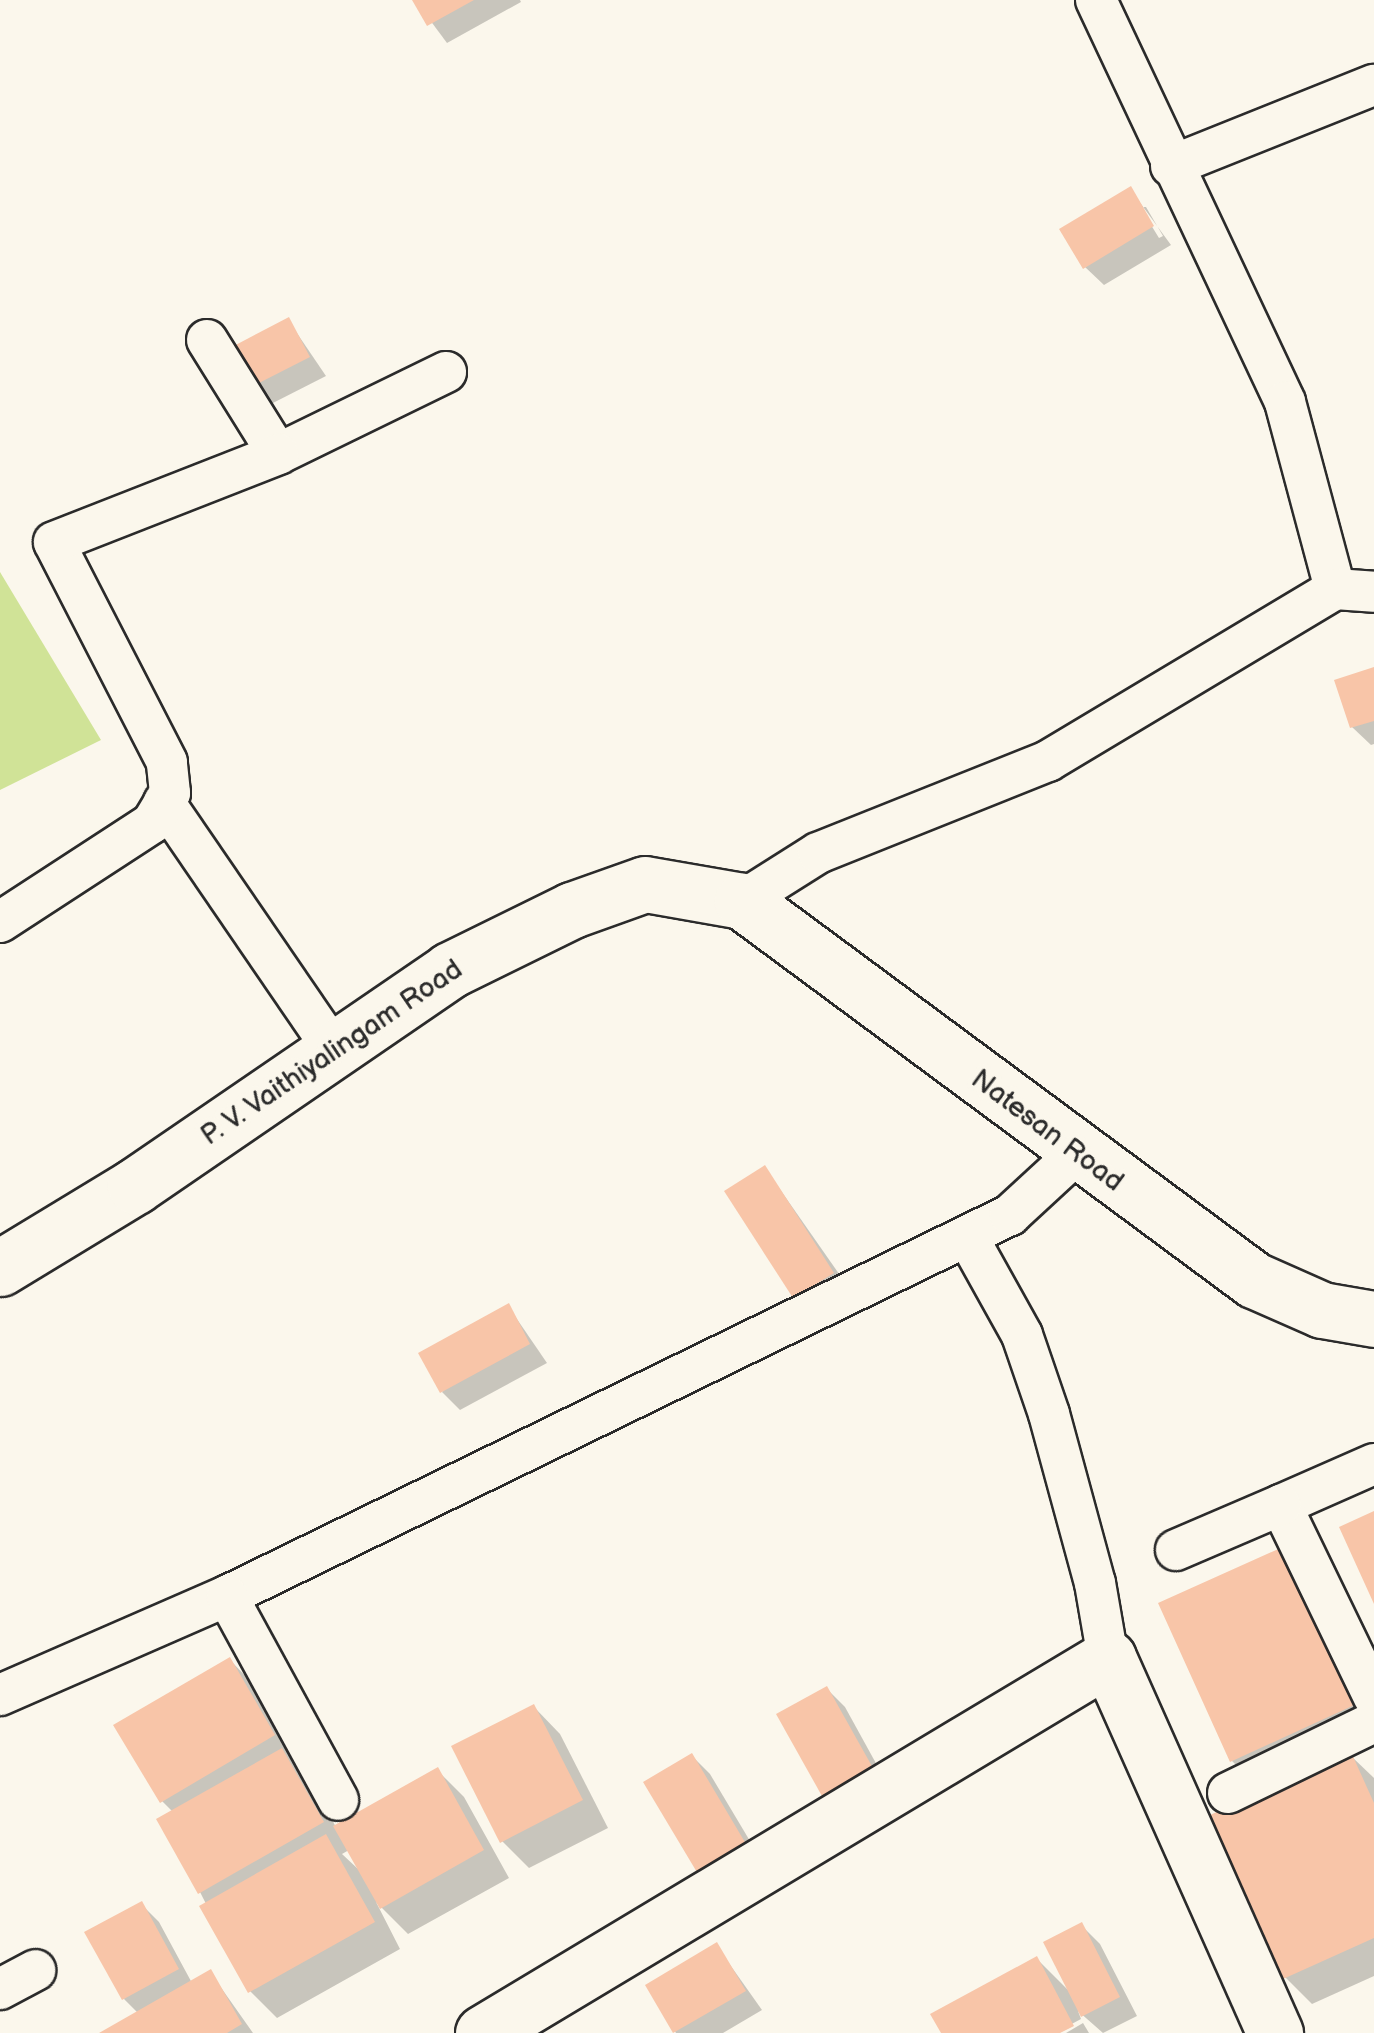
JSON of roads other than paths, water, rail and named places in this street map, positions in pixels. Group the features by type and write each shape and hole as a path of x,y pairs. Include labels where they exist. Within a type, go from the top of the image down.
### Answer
{"street":[{"path":"742,901 818,853 1048,762 1355,590 1285,402 1096,0"},
{"path":"1171,166 1374,85"},
{"path":"207,340 278,454"},
{"path":"0,922 152,823 164,802 167,762 54,542 278,454 446,372"},
{"path":"164,802 334,1050"},
{"name":"P. V. Vaithiyalingam Road","path":"0,1268 135,1186 450,970 572,910 645,884 742,901"},
{"name":"Natesan Road","path":"742,901 1076,1154 1254,1280 1322,1310 1374,1319"},
{"path":"0,1695 227,1596 1010,1215 1076,1154"},
{"path":"967,1236 1022,1335 1095,1583 1108,1658 1263,2028"},
{"path":"1176,1550 1374,1464"},
{"path":"1281,1505 1374,1697"},
{"path":"227,1596 338,1800"},
{"path":"483,2033 1108,1658"},
{"path":"1228,1793 1374,1722"}]}
